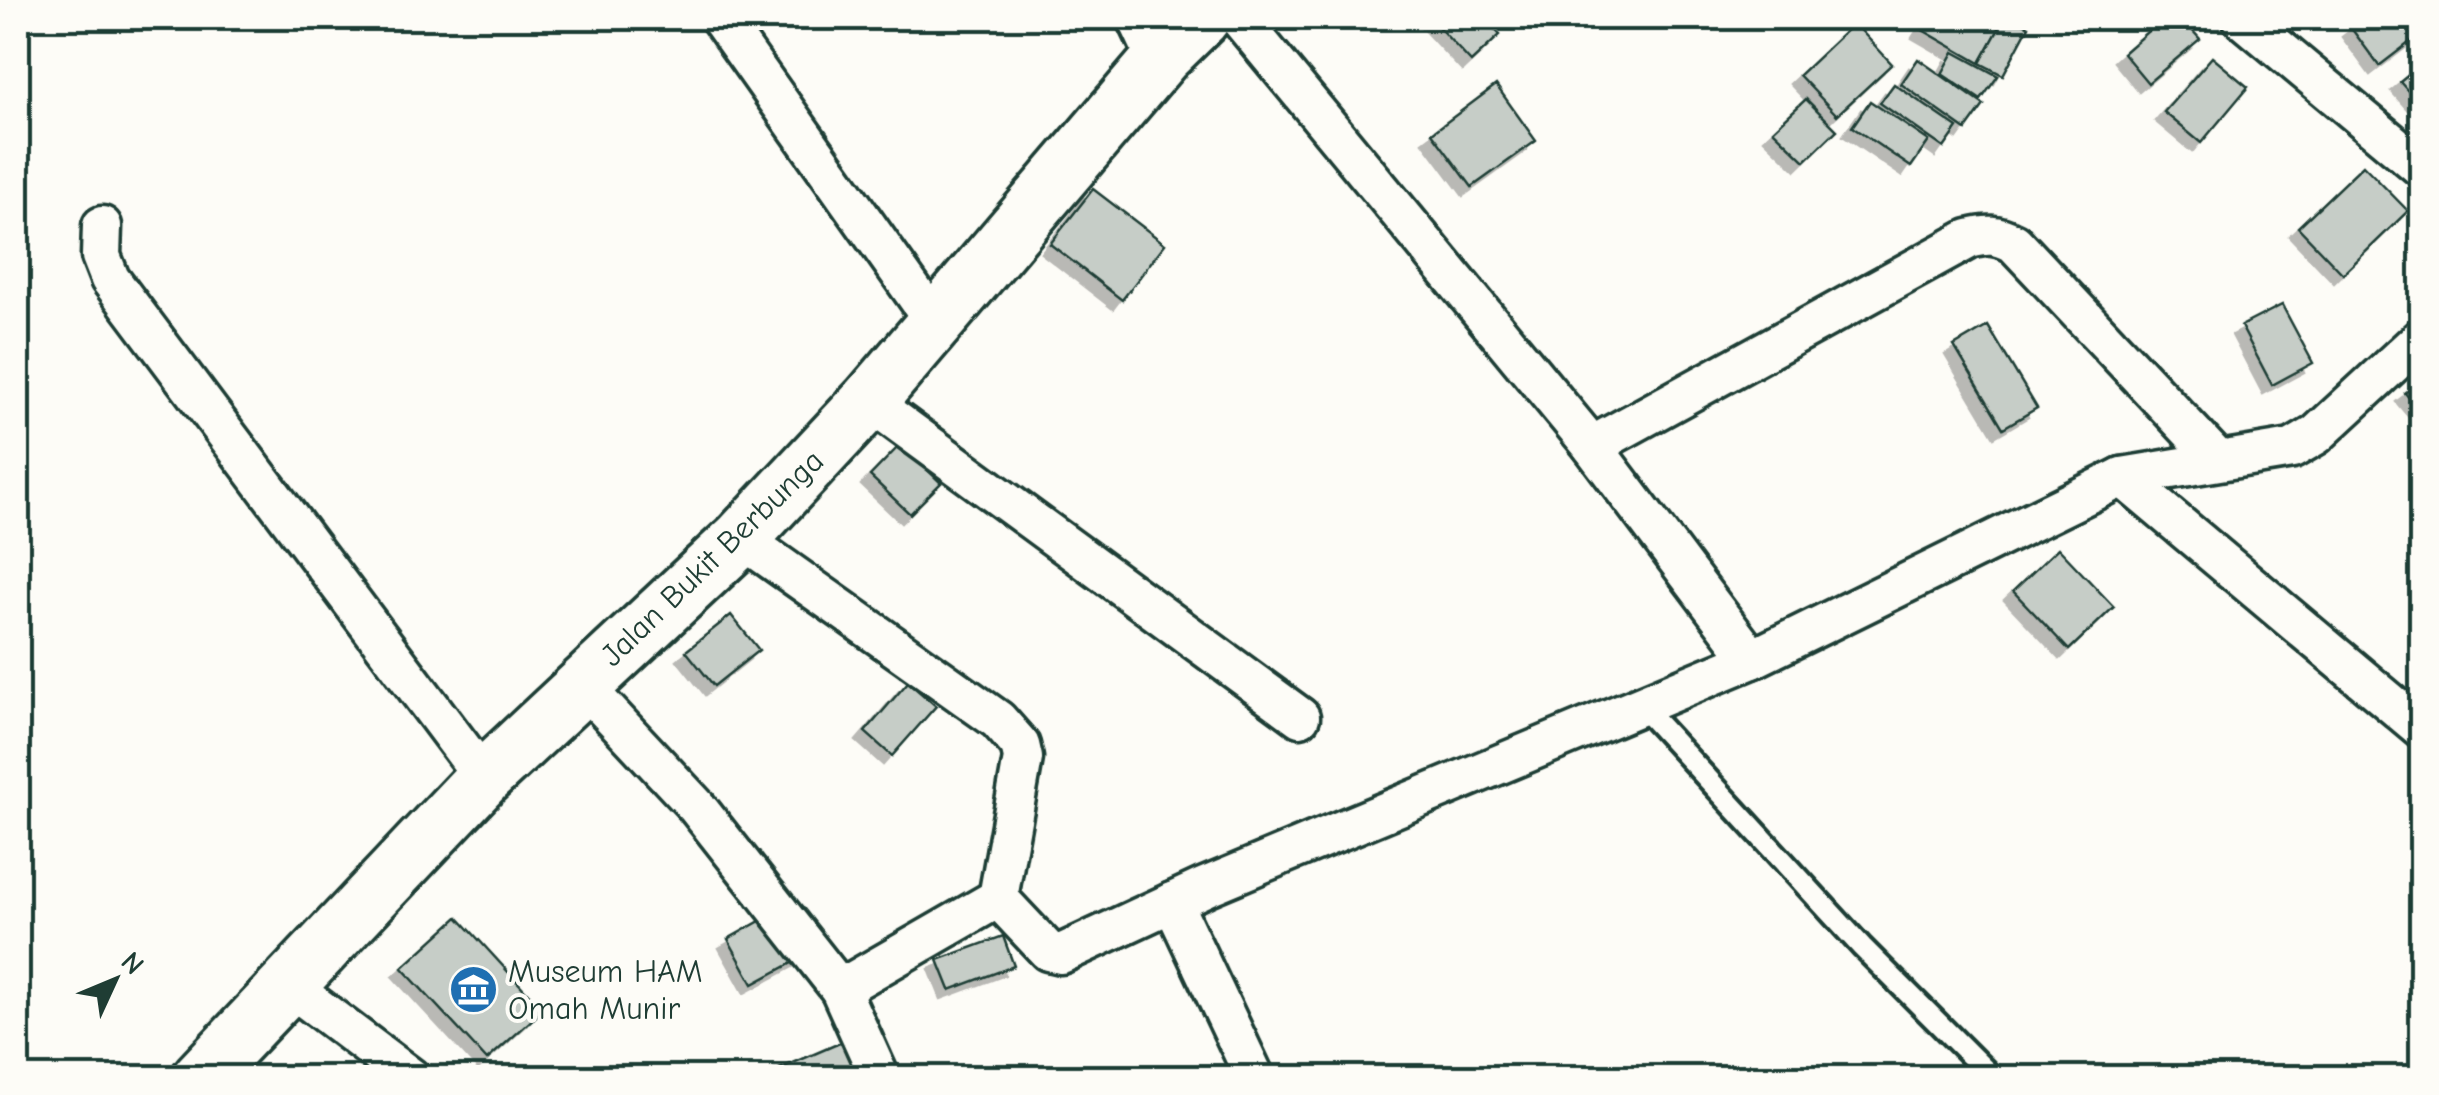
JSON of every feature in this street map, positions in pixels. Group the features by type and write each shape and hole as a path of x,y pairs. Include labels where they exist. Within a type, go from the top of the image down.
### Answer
{"main road":[{"name":"Jalan Bukit Berbunga","path":"200,1078 484,778 741,538 869,400 1154,37 1202,18"}],"street":[{"path":"720,18 934,321"},
{"path":"1239,18 1592,446 1752,660"},
{"path":"2242,18 2422,168"},
{"path":"102,226 101,256 110,279 484,778"},
{"path":"1592,446 1969,239 1988,234 2014,244 2217,459"},
{"path":"998,898 1048,951 1061,954 1172,902 1752,660 2122,477 2292,449 2305,443 2422,337"},
{"path":"869,400 1300,716"},
{"path":"2122,477 2422,729"},
{"path":"741,538 998,720 1020,745 1022,758 998,898"},
{"path":"582,684 696,806 840,990 880,1078"},
{"path":"840,990 998,898"},
{"path":"1172,902 1256,1078"},
{"path":"288,984 411,1078"}],"lane":[{"path":"1641,706 1862,947 1993,1078"}],"building":[{"path":"1430,18 1484,18 1500,35 1471,62"},
{"path":"1928,18 2005,18 1980,63 1921,29"},
{"path":"2005,18 2029,26 2003,75 1980,63"},
{"path":"2163,18 2181,18 2200,39 2148,83 2123,53"},
{"path":"2364,18 2422,18 2422,33 2379,66 2351,28"},
{"path":"1854,23 1892,64 1837,115 1799,75"},
{"path":"1954,52 1998,76 1981,100 1942,74"},
{"path":"2212,57 2248,87 2201,143 2164,112"},
{"path":"1918,59 1984,105 1966,130 1901,84"},
{"path":"2422,64 2422,107 2400,82"},
{"path":"1894,84 1958,128 1944,148 1880,103"},
{"path":"1496,85 1536,141 1472,187 1432,133"},
{"path":"1806,99 1837,130 1805,161 1773,130"},
{"path":"1870,101 1929,141 1911,167 1852,127"},
{"path":"2363,165 2408,211 2343,274 2298,227"},
{"path":"1093,189 1165,244 1122,300 1050,244"},
{"path":"2282,305 2313,363 2272,385 2241,326"},
{"path":"1988,326 2037,408 2003,428 1954,346"},
{"path":"2422,380 2422,413 2405,393"},
{"path":"901,444 941,483 910,514 870,476"},
{"path":"2058,548 2114,607 2069,650 2013,591"},
{"path":"731,615 759,650 714,686 686,651"},
{"path":"908,682 936,706 892,756 865,732"},
{"path":"778,911 803,957 753,984 728,939"},
{"name":"Museum HAM Omah Munir","path":"458,917 543,1010 487,1060 402,968"},
{"path":"1003,936 1014,966 950,990 938,960"},
{"path":"842,1042 856,1073 846,1078 772,1078 770,1073"}],"place":[{"name":"Museum HAM Omah Munir","path":"473,989"}]}
